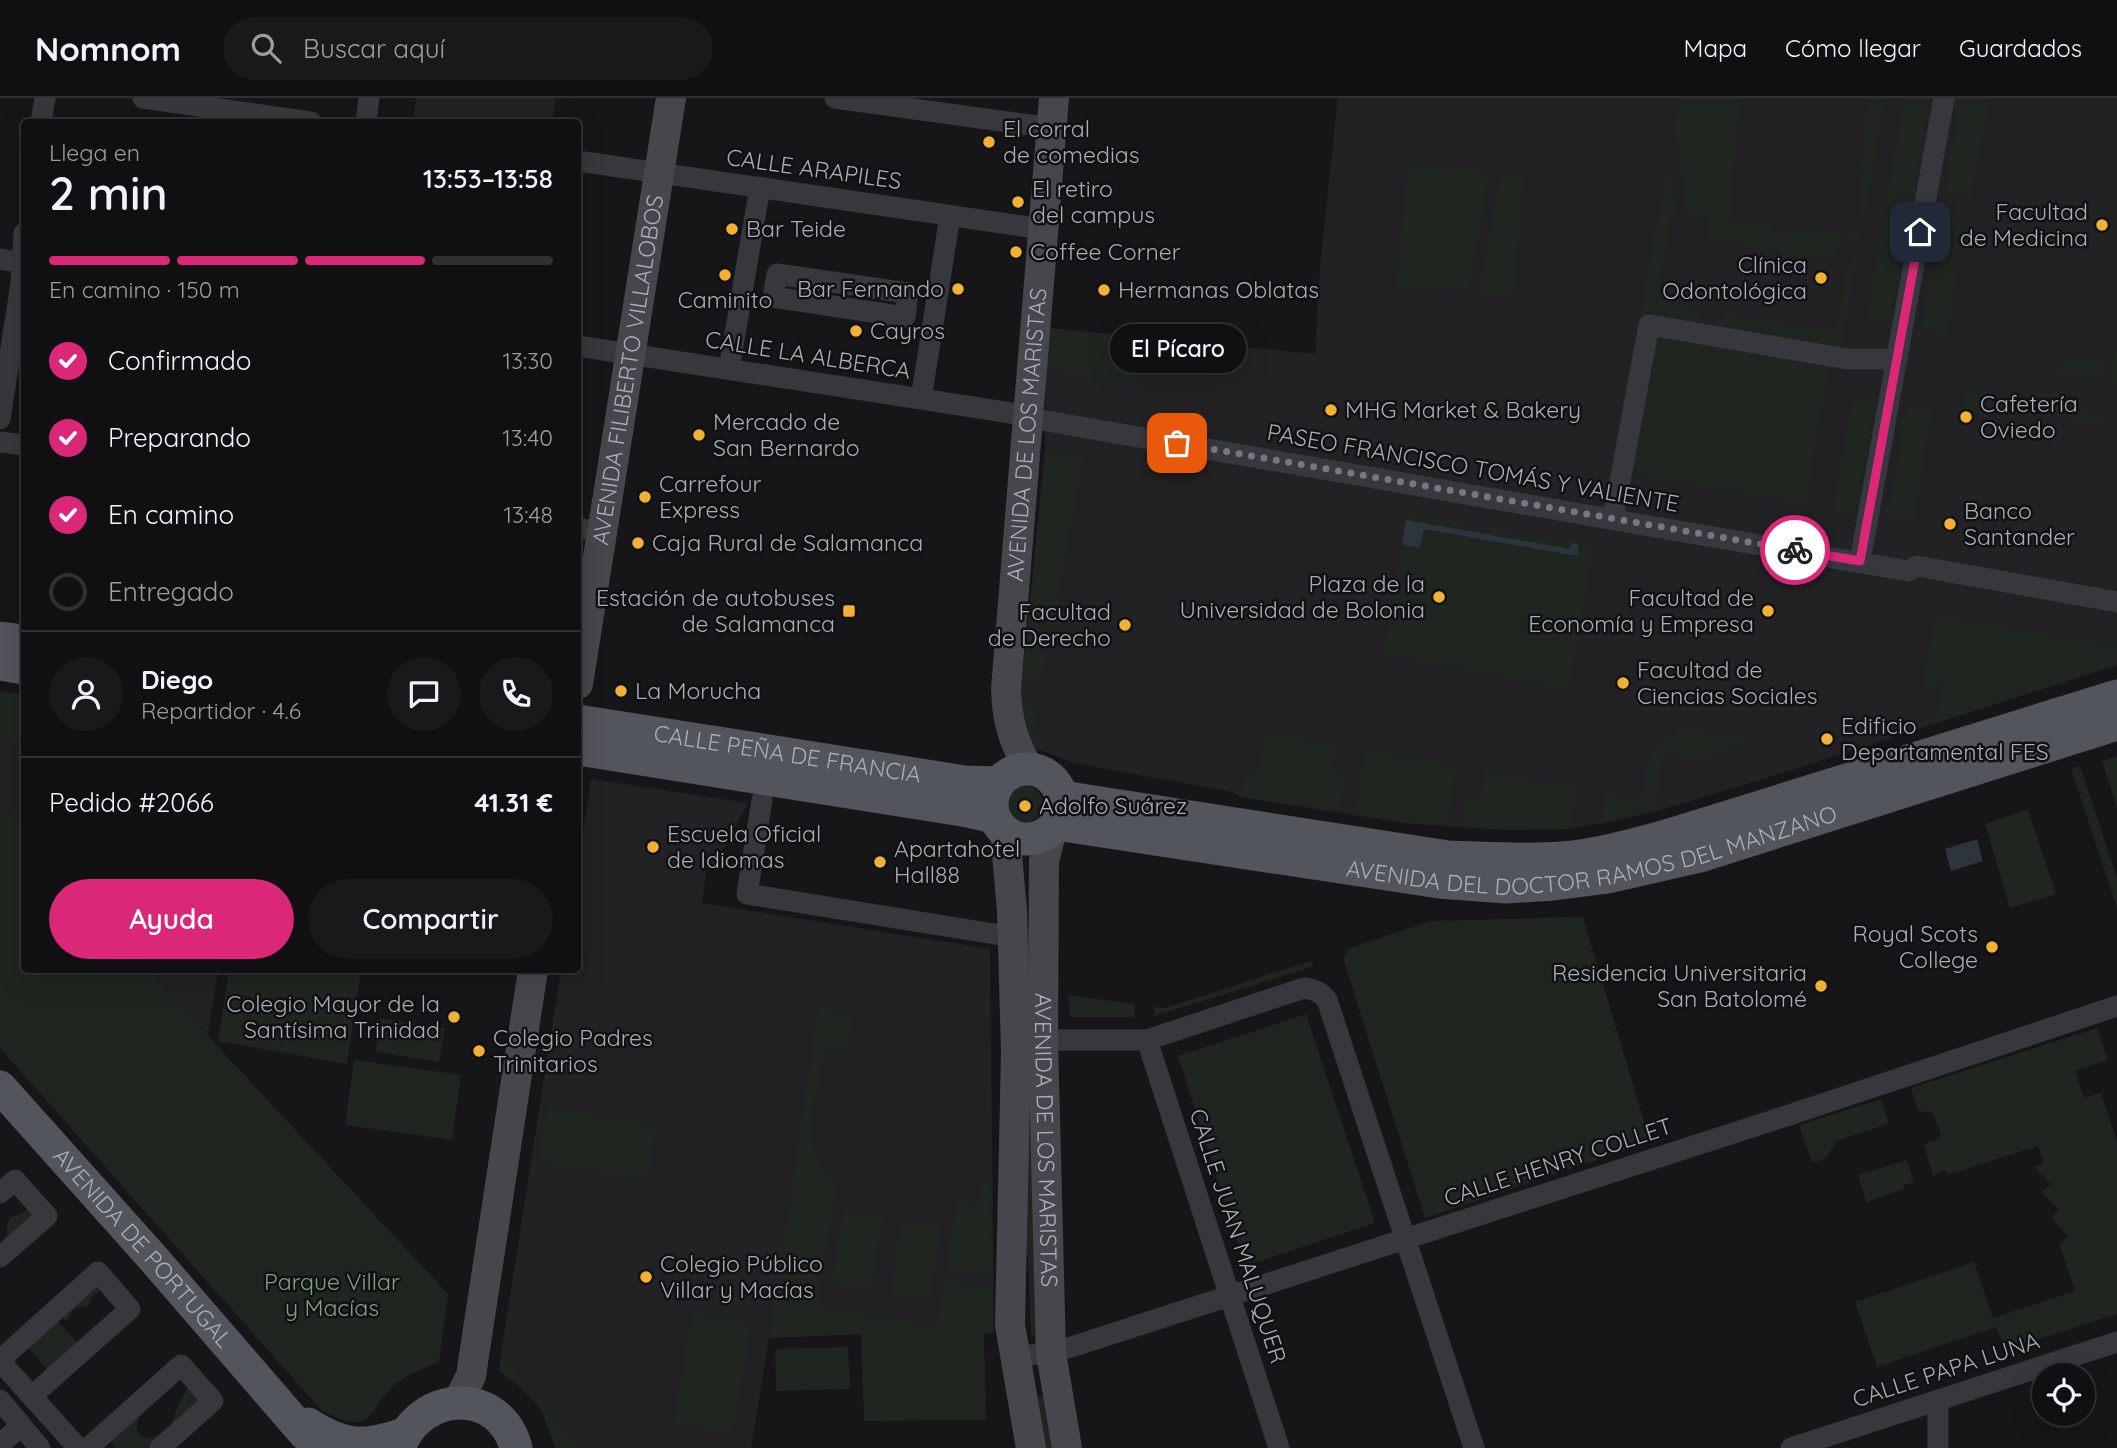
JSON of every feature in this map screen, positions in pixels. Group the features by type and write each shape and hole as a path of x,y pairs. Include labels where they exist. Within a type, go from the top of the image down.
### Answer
{"main road":[{"name":"AVENIDA FILIBERTO VILLALOBOS","path":"581,646 590,530 630,354 671,98"},
{"name":"AVENIDA DE LOS MARISTAS","path":"1028,768 1016,746 1006,714 1006,689 1054,98"},
{"path":"0,638 21,641"},
{"path":"0,664 21,668"},
{"name":"AVENIDA DEL DOCTOR RAMOS DEL MANZANO","path":"1056,817 1448,857 1511,860 1564,858 1657,839 2117,696"},
{"name":"CALLE PEÑA DE FRANCIA","path":"581,721 951,780 998,783"},
{"name":"AVENIDA DEL DOCTOR RAMOS DEL MANZANO","path":"1056,817 1439,882 1506,887 1554,884 1608,877 1700,856 2117,724"},
{"name":"CALLE PEÑA DE FRANCIA","path":"581,749 962,810 1000,825"},
{"path":"1028,768 1047,775 1057,785 1056,817 1033,839 1016,837 1000,825 991,803 998,783 1009,773 1028,768"},
{"name":"AVENIDA DE LOS MARISTAS","path":"1056,817 1044,861 1043,1040 1051,1353 1067,1448"},
{"name":"AVENIDA DE LOS MARISTAS","path":"1000,825 1013,937 1016,1052 1010,1325 1031,1448"},
{"path":"457,1402 471,1376 533,973"},
{"name":"AVENIDA DE PORTUGAL","path":"0,1087 305,1434 326,1448"},
{"path":"401,1441 411,1424 432,1408 457,1402 472,1404 497,1418 507,1428 516,1448"},
{"name":"AVENIDA DE PORTUGAL","path":"284,1409 324,1434 349,1444 401,1441"}],"street":[{"path":"42,119 45,98"},
{"path":"143,98 191,114 278,108 304,119"},
{"path":"366,119 369,98"},
{"path":"835,98 1051,128"},
{"path":"1860,561 1944,98"},
{"name":"CALLE ARAPILES","path":"581,161 1042,229"},
{"path":"729,369 760,187"},
{"path":"921,399 950,216"},
{"path":"0,259 21,262"},
{"path":"777,274 908,293 905,317 773,297 775,286 777,274"},
{"path":"0,419 21,276"},
{"path":"1613,519 1649,325 1848,359 1896,359"},
{"name":"CALLE LA ALBERCA","path":"581,346 1029,418"},
{"name":"PASEO FRANCISCO TOMÁS Y VALIENTE","path":"1029,418 1908,570 1917,566 2117,602"},
{"path":"0,442 21,445"},
{"name":"PASEO FRANCISCO TOMÁS Y VALIENTE","path":"1908,570 1913,578 2117,614"},
{"path":"762,800 747,894 1013,937"},
{"path":"1043,1040 1147,1040 1304,988 1319,992 1327,1000 1474,1448"},
{"name":"CALLE HENRY COLLET","path":"1014,1358 1051,1353 1229,1297 2117,1006"},
{"name":"CALLE JUAN MALUQUER","path":"1147,1040 1279,1448"},
{"path":"0,1193 15,1180 47,1216 0,1257"},
{"path":"32,1396 130,1309 98,1272 0,1361 78,1448"},
{"name":"CALLE PAPA LUNA","path":"1791,1448 2117,1342"},
{"path":"88,1448 181,1365 213,1401 160,1448"},
{"path":"0,1400 40,1448"},
{"path":"1938,1400 1938,1448"},
{"path":"0,1444 21,1426"}],"shaded area":[{"path":"416,98 556,98 552,119 413,119"},
{"path":"1338,98 2117,98 2117,665 1654,812 1570,829 1506,830 1405,823 1240,797 1233,792 1074,763 1032,747 1017,681 1022,681 1045,450 1046,370 1050,328 1315,354 1320,265"},
{"path":"1406,520 1570,549 1572,543 1579,544 1577,556 1424,529 1420,548 1402,545"},
{"path":"0,691 21,694 21,824 0,799"},
{"path":"591,779 748,803 714,867 707,867 702,903 990,949 994,1333 769,1338 751,1448 582,1448 501,1353 561,973 581,973 581,848"},
{"path":"1977,839 1983,861 1951,871 1945,849"},
{"path":"152,973 218,973 208,1036"}],"green space":[{"path":"1678,98 1740,98 1730,222 1773,225 1773,232 1781,233 1791,227 1861,234 1860,242 1844,241 1845,237 1842,236 1838,251 1828,261 1706,240 1709,221 1687,213 1678,146 1672,139"},
{"path":"1867,98 1885,98 1863,227 1857,226"},
{"path":"1904,98 1930,98 1890,327 1865,322"},
{"path":"1961,98 1990,98 1972,198 1944,193"},
{"path":"1407,162 1490,171 1469,293 1395,286"},
{"path":"1667,165 1670,166 1676,213 1672,215 1656,299 1702,308 1700,322 1640,311"},
{"path":"1501,171 1525,173 1513,297 1477,294"},
{"path":"1940,221 1967,224 1947,336 1920,331"},
{"path":"1851,253 1858,254 1841,347 1723,326 1726,312 1836,331"},
{"path":"1050,328 1149,338 1146,391 1046,370"},
{"path":"2117,333 2117,386 2108,385"},
{"path":"1656,337 1830,366 1806,506 1632,475"},
{"path":"2069,354 2106,359 2102,383 2031,370 2032,366 2056,365"},
{"path":"1967,387 2105,413 2102,427 1982,408 1980,413 1962,410"},
{"path":"1852,398 1876,401 1855,515 1832,511"},
{"path":"1906,407 1933,411 1913,524 1886,520"},
{"path":"1045,450 1084,457 1043,677 1032,682 1022,682"},
{"path":"1407,512 1595,545 1569,690 1382,656 1402,545 1420,548 1424,529 1576,556 1572,543 1571,549 1406,520"},
{"path":"1935,613 2117,646 2117,665 1935,723 1942,684 1921,691"},
{"path":"0,691 21,694 21,742 0,739"},
{"path":"1016,700 1031,704 1037,711 1034,735 1041,752 1032,747"},
{"path":"1676,724 1745,737 1745,743 1718,752 1719,756 1702,762 1664,755 1654,812 1600,824 1604,791 1637,797 1641,795 1650,751 1675,732"},
{"path":"1265,732 1338,744 1333,770 1347,773 1340,812 1240,797 1244,774 1254,774 1259,768"},
{"path":"1365,749 1458,765 1447,826 1354,815"},
{"path":"2117,756 2117,808 2102,761"},
{"path":"2080,766 2117,878 2117,908 2071,769"},
{"path":"1485,770 1578,787 1570,829 1506,830 1461,827 1466,794 1480,797"},
{"path":"1025,786 1038,791 1043,804 1038,817 1025,822 1012,817 1007,804 1012,791"},
{"name":"Parque Villar y Macías","path":"0,799 21,824 21,973 152,973 448,1294 439,1362 398,1382 364,1420 348,1421 322,1411 0,1048"},
{"path":"2028,809 2056,894 2010,908 1985,824"},
{"path":"1583,917 1650,1142 1425,1218 1343,958 1348,949 1430,921"},
{"path":"1023,918 1030,934 1036,1339 1031,1334 1028,1256 1022,1244"},
{"path":"1313,960 1312,967 1154,1016 1154,1007 1165,1008"},
{"path":"229,973 361,973 347,1064 218,1041"},
{"path":"1068,995 1135,1004 1134,1017 1070,1017"},
{"path":"818,1007 853,1014 847,1052 826,1048 811,1122 816,1154 837,1186 818,1306 936,1326 944,1280 992,1286 994,1333 984,1334 986,1420 864,1421 861,1334 769,1338"},
{"path":"1306,1014 1375,1223 1245,1266 1178,1056"},
{"path":"380,1018 445,1028 439,1062 376,1052"},
{"path":"2097,1028 2108,1060 2075,1071 2084,1098 2101,1093 2117,1142 2117,1314 2005,1350 1996,1327 1877,1367 1855,1302 1974,1262 1993,1318 2075,1291 2059,1244 2068,1236 2051,1218 2059,1210 2042,1192 2051,1184 2034,1167 2044,1163 2038,1146 1947,1175 1945,1170 1933,1176 1924,1144 1939,1139 1941,1135 1933,1113 1919,1111 1917,1108 1911,1088"},
{"path":"354,1060 461,1075 452,1140 345,1125"},
{"path":"1881,1099 1888,1122 1885,1125 1836,1141 1827,1158 1815,1162 1811,1160 1799,1125"},
{"path":"547,1105 657,1125 647,1183 537,1163"},
{"path":"1907,1160 1914,1183 1903,1185 1904,1189 1866,1202 1858,1175"},
{"path":"991,1175 992,1276 945,1270 957,1201 978,1204 980,1185"},
{"path":"28,1207 40,1214 7,1238 10,1218 25,1212"},
{"path":"843,1210 883,1216 871,1292 830,1285"},
{"path":"901,1220 941,1226 930,1302 889,1295"},
{"path":"100,1281 102,1290 93,1296 89,1305 73,1310 67,1321 62,1318"},
{"path":"692,1312 752,1322 733,1435 673,1424"},
{"path":"57,1320 79,1345 49,1372 27,1346"},
{"path":"848,1347 850,1389 776,1391 775,1349"},
{"path":"501,1353 582,1448 555,1448 541,1408 517,1384 499,1371"},
{"path":"191,1382 206,1399 170,1430 177,1408"},
{"path":"1050,1395 1058,1448 1042,1448 1033,1397"},
{"path":"137,1415 139,1418 136,1429 140,1435 146,1439 157,1436 159,1439 149,1448 116,1448 109,1440"}],"way so far":[{"path":"1177,443 1795,550"}],"place":[{"name":"El corral de comedias","path":"989,142"},
{"name":"El retiro del campus","path":"1018,202"},
{"name":"Facultad de Medicina","path":"2102,225"},
{"name":"Bar Teide","path":"732,229"},
{"name":"Coffee Corner","path":"1016,252"},
{"name":"Caminito","path":"725,275"},
{"name":"Clínica Odontológica","path":"1821,278"},
{"name":"Bar Fernando","path":"958,289"},
{"name":"Hermanas Oblatas","path":"1104,290"},
{"name":"Cayros","path":"856,331"},
{"name":"MHG Market & Bakery","path":"1331,410"},
{"name":"Cafetería Oviedo","path":"1966,417"},
{"name":"Mercado de San Bernardo","path":"699,435"},
{"name":"El Pícaro","path":"1177,443"},
{"name":"Carrefour Express","path":"645,497"},
{"name":"Banco Santander","path":"1950,524"},
{"name":"Caja Rural de Salamanca","path":"638,543"},
{"name":"Plaza de la Universidad de Bolonia","path":"1439,597"},
{"name":"Estación de autobuses de Salamanca","path":"849,611"},
{"name":"Facultad de Economía y Empresa","path":"1768,611"},
{"name":"Facultad de Derecho","path":"1125,625"},
{"name":"Facultad de Ciencias Sociales","path":"1623,683"},
{"name":"La Morucha","path":"621,691"},
{"name":"Edificio Departamental FES","path":"1827,739"},
{"name":"Adolfo Suárez","path":"1025,806"},
{"name":"Escuela Oficial de Idiomas","path":"653,847"},
{"name":"Apartahotel Hall88","path":"880,862"},
{"name":"Royal Scots College","path":"1992,947"},
{"name":"Residencia Universitaria San Batolomé","path":"1821,986"},
{"name":"Colegio Mayor de la Santísima Trinidad","path":"454,1017"},
{"name":"Colegio Padres Trinitarios","path":"479,1051"},
{"name":"Colegio Público Villar y Macías","path":"646,1277"}],"route":[{"path":"1795,550 1860,561 1920,232"}]}
